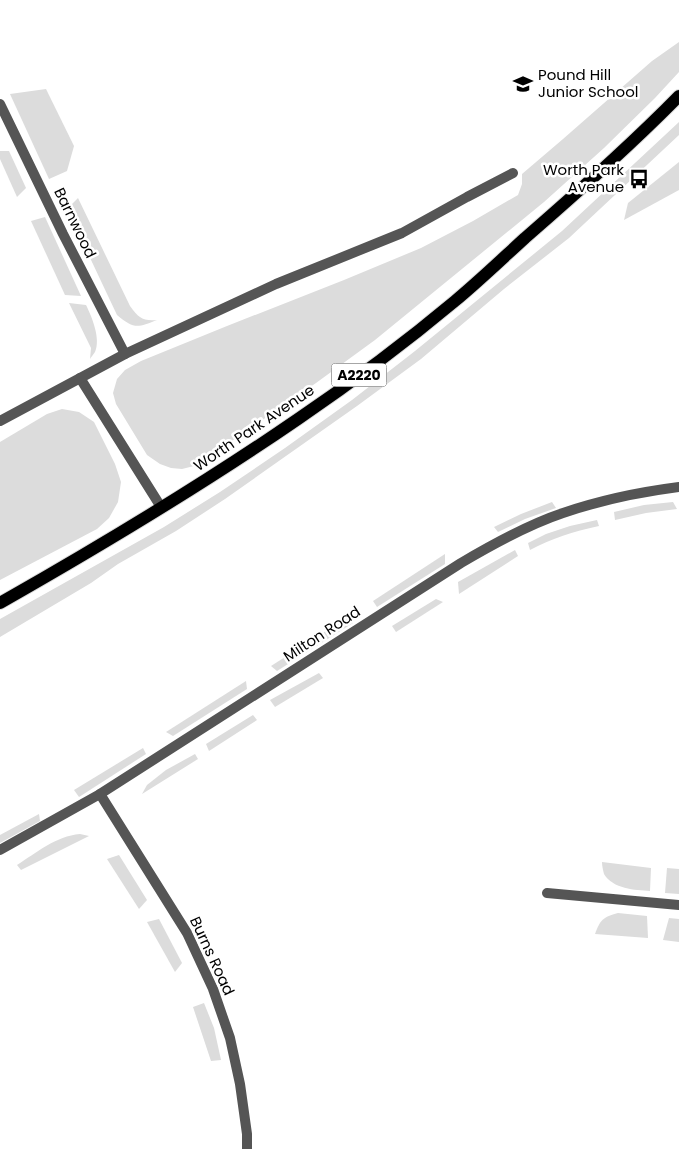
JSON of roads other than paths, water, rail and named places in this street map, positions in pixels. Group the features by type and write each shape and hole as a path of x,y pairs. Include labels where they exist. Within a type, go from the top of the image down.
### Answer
{"main road":[{"name":"Worth Park Avenue","path":"0,603 78,559 232,463 300,418 379,361 455,301 575,194 679,96"}],"street":[{"name":"Barnwood","path":"0,104 63,234 125,354"},
{"path":"0,421 125,354 276,284 402,233 513,173"},
{"path":"80,378 162,507"},
{"name":"Milton Road","path":"0,850 100,794 489,546 562,513 644,491 679,487"},
{"name":"Burns Road","path":"100,794 187,934 213,989 230,1038 240,1084 247,1149"},
{"path":"547,893 679,905"}],"place":[{"name":"Pound Hill Junior School","path":"523,84"},
{"name":"Worth Park Avenue","path":"639,179"}]}
